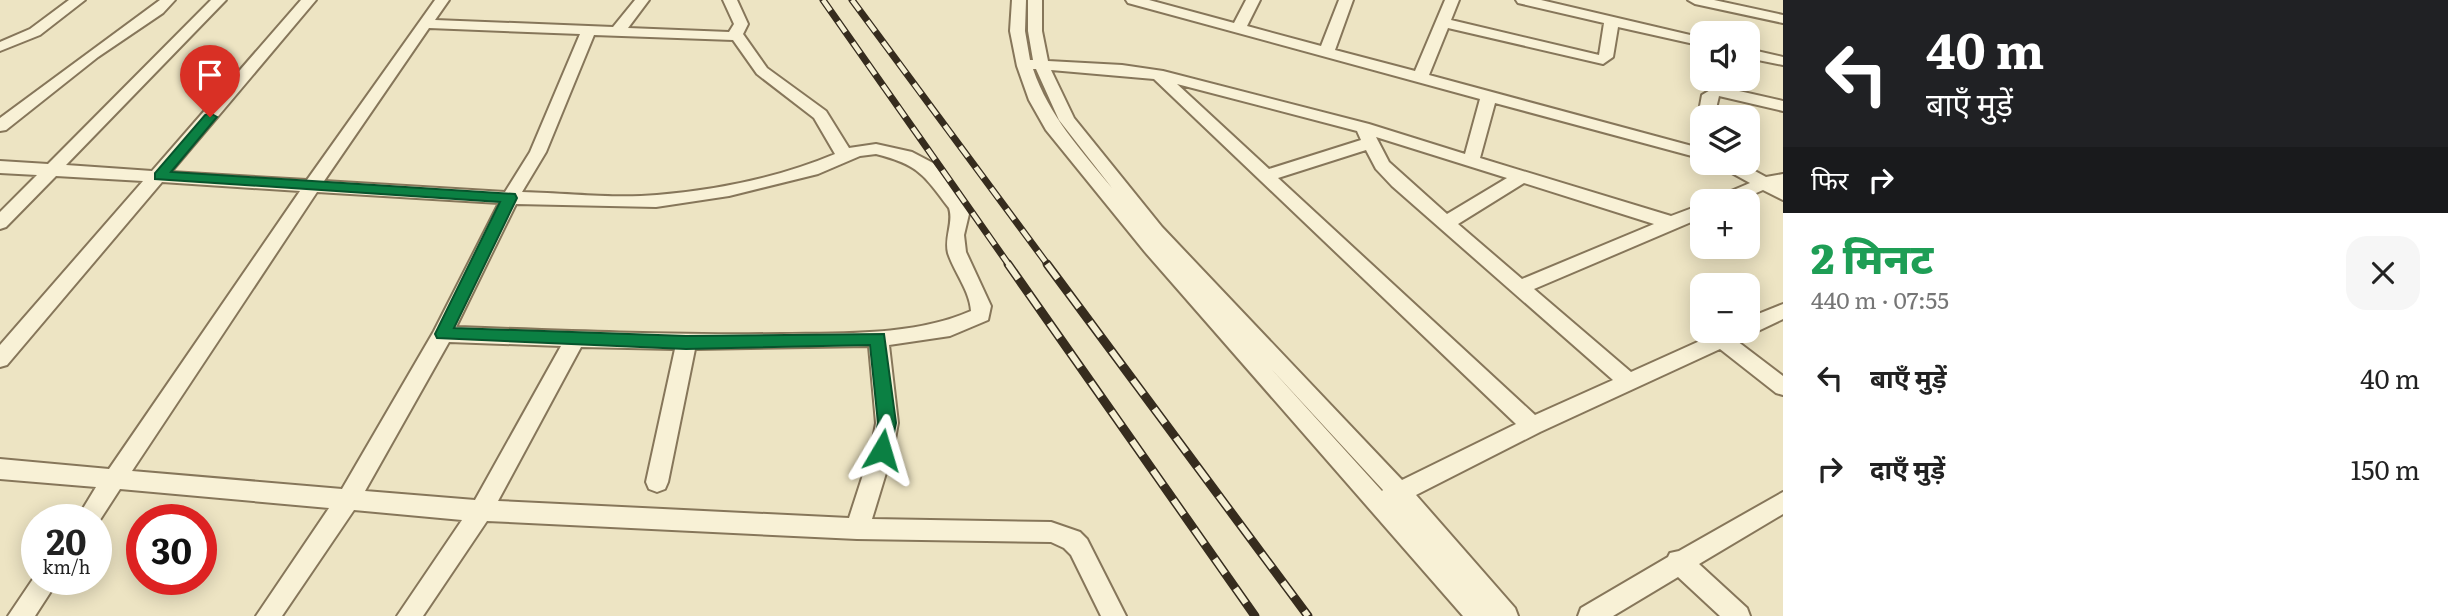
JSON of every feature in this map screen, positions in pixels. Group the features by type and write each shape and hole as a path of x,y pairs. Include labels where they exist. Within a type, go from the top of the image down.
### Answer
{"street":[{"path":"0,47 35,32 78,0"},
{"path":"3,121 169,0"},
{"path":"0,223 219,0"},
{"path":"0,359 309,0"},
{"path":"98,504 312,186 442,0"},
{"path":"617,32 642,0"},
{"path":"730,0 741,24 736,34"},
{"path":"1019,0 1018,37 1067,120 1156,231 1399,492 1506,616"},
{"path":"1035,0 1034,64 1040,110 1151,247 1479,616"},
{"path":"1133,0 1163,4 1238,29 1690,151"},
{"path":"1238,29 1253,0"},
{"path":"1326,53 1346,0"},
{"path":"1420,78 1452,0"},
{"path":"1523,0 1542,2 1690,39"},
{"path":"1695,0 1725,3 1783,19"},
{"path":"1444,23 1603,60 1606,57 1612,21"},
{"path":"426,24 708,36 736,34"},
{"path":"268,616 347,501 443,334 510,198 538,152 589,32"},
{"path":"736,34 762,71 820,115 845,156"},
{"path":"1760,56 1783,61"},
{"path":"1034,64 1157,75 1366,136 1471,162 1672,223"},
{"path":"1157,75 1532,426"},
{"path":"1708,105 1710,95 1717,92 1783,106"},
{"path":"1471,162 1489,96"},
{"path":"1265,176 1366,136"},
{"path":"1366,136 1389,173 1629,382"},
{"path":"0,167 510,198 656,201 694,197 812,170 867,148 876,149 918,161 934,174 960,214 955,235 957,253 981,306 981,315 959,328 878,339 686,342 443,334"},
{"path":"1446,223 1522,177"},
{"path":"1754,189 1774,181 1783,194"},
{"path":"1521,287 1690,215"},
{"path":"1760,322 1783,311"},
{"path":"409,616 481,511 576,337"},
{"path":"857,529 882,450 887,423 878,339"},
{"path":"657,482 686,342"},
{"path":"1378,502 1532,426 1713,343"},
{"path":"1738,343 1783,387"},
{"path":"0,469 481,511 857,529 1029,531 1062,535 1072,540 1085,555 1114,616"},
{"path":"1590,616 1678,561 1783,502"},
{"path":"1678,561 1738,616"},
{"path":"20,616 35,595"}],"railway":[{"path":"823,0 1009,265"},
{"path":"852,0 1048,265"},
{"path":"1008,264 1255,616"},
{"path":"1047,264 1308,616"}],"route":[{"path":"210,117 160,176 510,198 443,334 686,342 878,339 887,423 882,450"}]}
